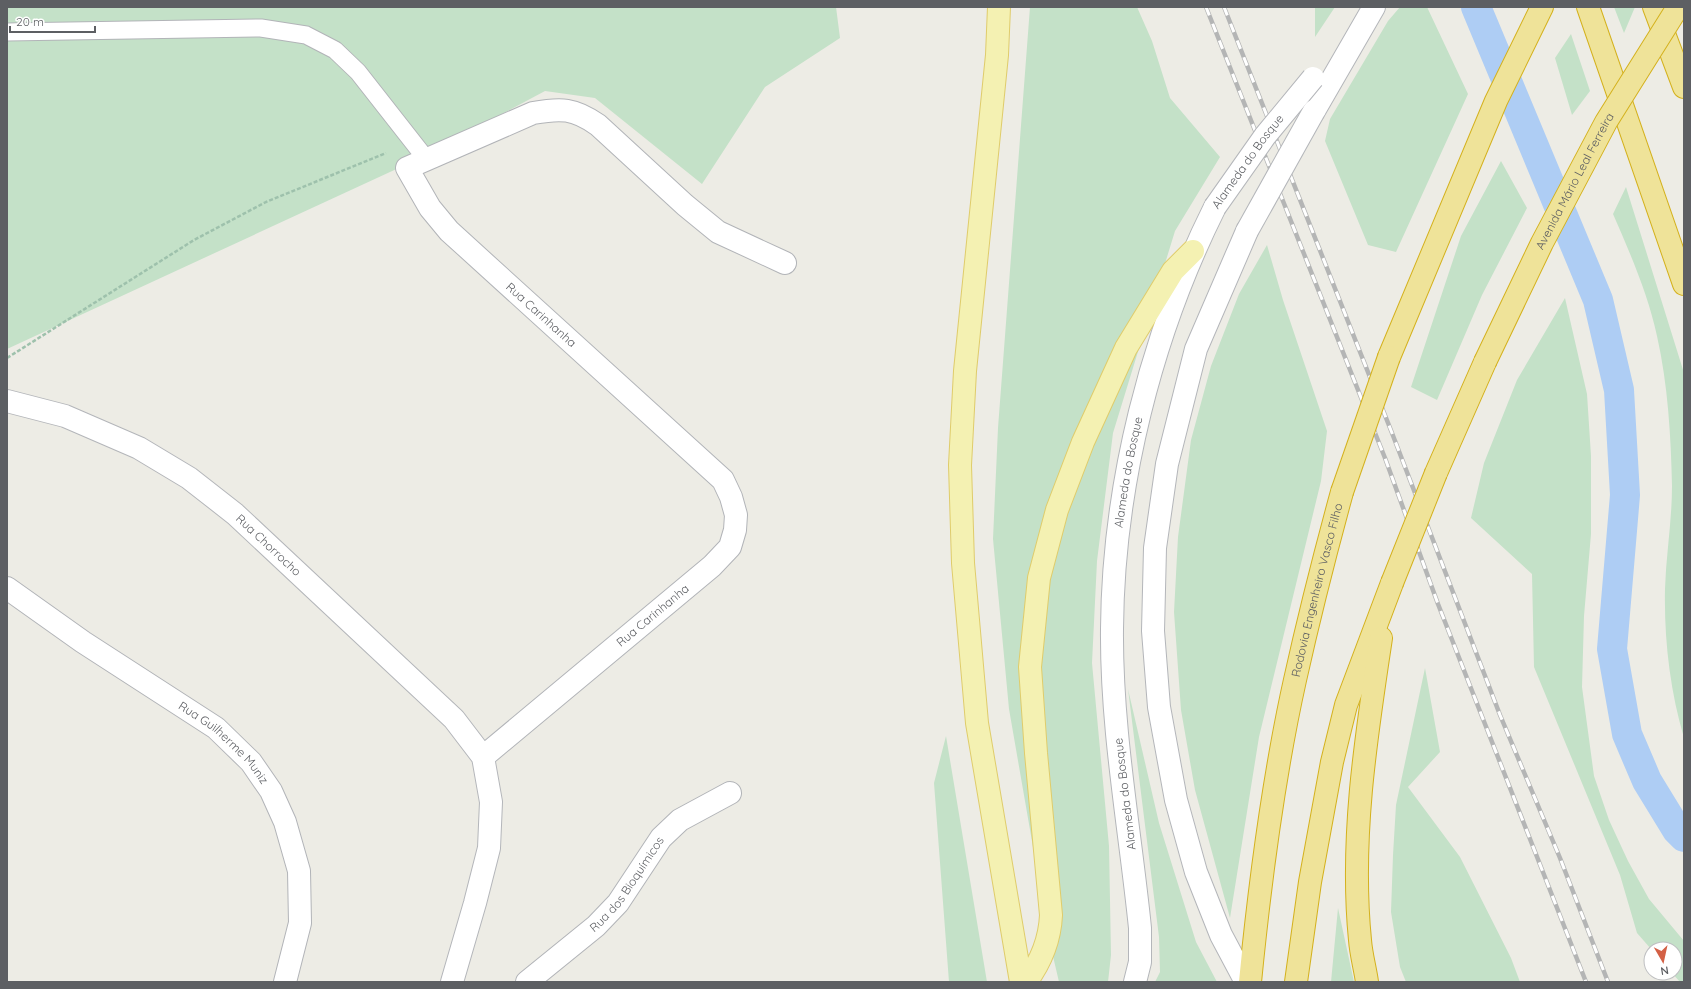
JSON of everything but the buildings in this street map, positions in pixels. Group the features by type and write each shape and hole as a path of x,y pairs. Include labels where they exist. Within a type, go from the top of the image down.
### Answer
{"highway":[{"name":"Rodovia Engenheiro Vasco Filho","path":"1250,982 1271,810 1295,681 1319,576 1342,492 1389,357 1496,101 1542,7"},
{"path":"1588,7 1684,284"},
{"path":"1654,7 1684,87"},
{"name":"Avenida Mário Leal Ferreira","path":"1390,588 1436,473 1485,362 1542,243 1606,122 1678,7"},
{"path":"1296,982 1310,882 1332,762 1346,705 1390,588"},
{"path":"1367,982 1360,941 1357,879 1360,805 1371,704 1390,588"}],"main road":[{"path":"999,7 996,63 965,371 960,464 963,563 977,723 1021,982"},
{"path":"1026,982 1036,969 1050,929 1051,915 1036,761 1030,666 1039,578 1058,510 1083,442 1126,348 1173,271 1193,250"}],"street":[{"path":"1246,982 1221,935 1196,872 1176,800 1159,707 1153,631 1155,548 1167,464 1196,350 1247,230 1374,7"},
{"name":"Alameda do Bosque","path":"1135,982 1140,962 1140,928 1116,720 1112,630 1115,558 1124,494 1143,403 1161,338 1193,250 1215,207 1265,136 1313,78 1362,27"},
{"name":"Rua Carinhanha","path":"483,757 712,566 730,547 736,515 731,497 723,480 448,231 430,208 407,168 533,113 552,110 567,110 583,115 598,125 685,205 718,232 785,263"},
{"name":"Rua Chorrocho","path":"7,401 65,416 139,448 189,478 235,514 454,719 483,757"},
{"name":"Rua Guilherme Muniz","path":"7,588 83,642 216,728 251,762 271,791 286,822 299,872 300,923 285,982"},
{"path":"452,982 489,848 491,802 483,757"},
{"name":"Rua dos Bioquímicos","path":"527,982 596,926 614,907 661,838 680,820 730,793"}],"lane":[{"path":"7,32 261,28 306,35 335,50 358,72 427,160"}],"path":[{"path":"7,358 194,240 266,202 412,142"}],"green space":[{"path":"7,7 836,7 840,38 765,87 702,184 595,98 545,91 416,160 7,349"},
{"path":"1030,7 1137,7 1152,41 1170,98 1220,157 1175,231 1113,433 1097,561 1092,663 1109,846 1111,955 1108,982 1059,982 1049,939 1009,709 993,539 998,428"},
{"path":"1315,7 1335,7 1315,37"},
{"path":"1400,7 1427,7 1468,94 1396,252 1368,245 1325,141 1330,119 1388,21"},
{"path":"1614,7 1635,7 1624,33"},
{"path":"1571,34 1590,91 1572,115 1555,58"},
{"path":"1501,161 1527,208 1482,295 1437,400 1411,387 1461,236"},
{"path":"1626,187 1684,373 1684,738 1675,702 1667,646 1665,589 1672,486 1670,430 1664,373 1657,336 1644,289 1613,214"},
{"path":"1267,245 1283,300 1327,431 1321,481 1259,737 1230,918 1195,790 1181,710 1174,612 1178,537 1191,440 1211,366 1239,294"},
{"path":"1565,298 1587,394 1591,456 1591,534 1584,616 1582,687 1594,776 1609,820 1628,861 1649,899 1684,941 1684,982 1679,981 1683,981 1683,941 1644,941 1637,933 1620,875 1534,667 1532,574 1471,518 1484,463 1517,380"},
{"path":"1425,668 1440,752 1408,787 1460,857 1511,958 1520,982 1406,982 1400,967 1391,912 1396,805"},
{"path":"1128,689 1159,823 1196,942 1217,982 1155,982 1160,972 1159,937"},
{"path":"946,736 987,982 949,982 934,783"},
{"path":"1338,908 1354,982 1331,982"}],"waterway":[{"path":"1476,7 1598,300 1619,390 1625,495 1612,649 1627,734 1647,781 1677,830 1684,837"}],"railway":[{"path":"1206,7 1385,458 1438,604 1586,982"},
{"path":"1224,7 1392,433 1500,715 1560,858 1608,982"}]}
